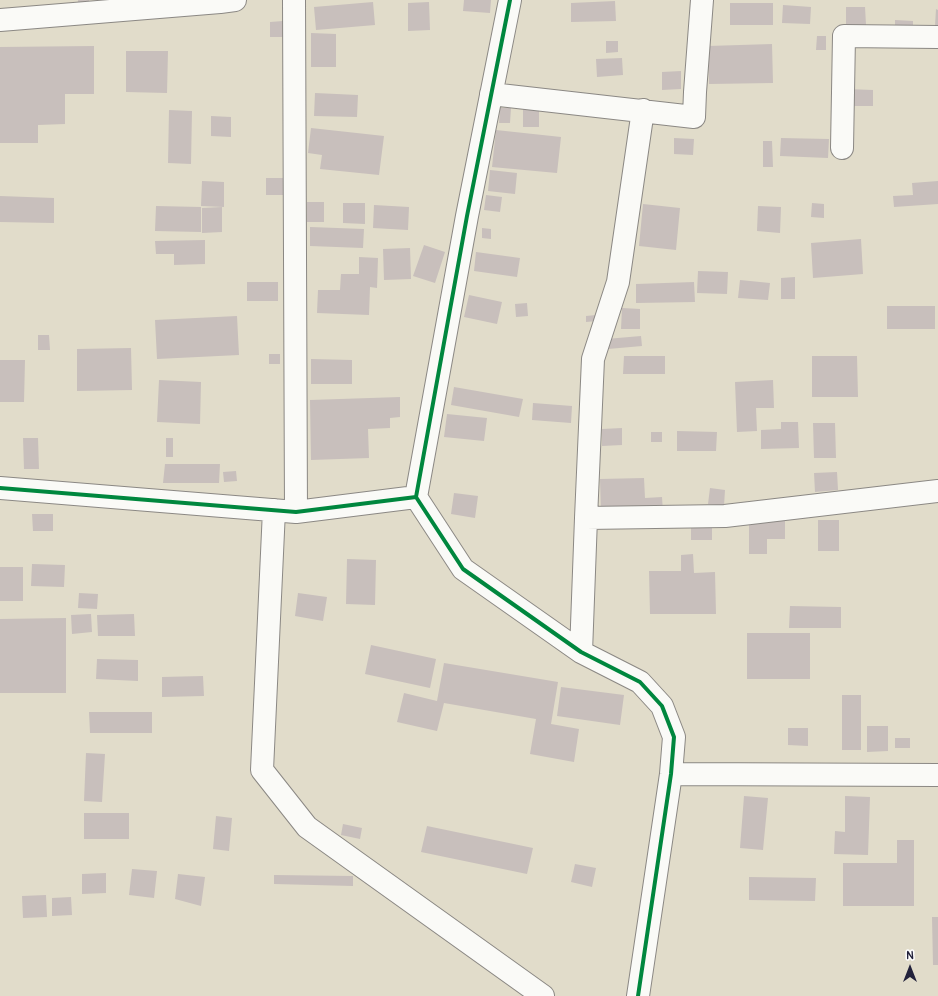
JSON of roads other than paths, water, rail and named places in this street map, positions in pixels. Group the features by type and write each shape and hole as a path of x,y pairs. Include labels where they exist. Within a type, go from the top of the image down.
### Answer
{"street":[{"path":"0,20 164,3 220,2 235,0"},
{"path":"294,0 296,512"},
{"path":"510,0 467,216 416,498 463,569 581,652 640,682 662,706 674,737 671,774 638,996"},
{"path":"491,94 643,110 694,117 702,0"},
{"path":"842,148 844,36 938,37"},
{"path":"581,652 593,359 618,282 643,110"},
{"path":"0,488 296,512 416,498"},
{"path":"586,518 725,516 938,491"},
{"path":"274,510 262,770 307,827 542,996"},
{"path":"671,774 938,775"}]}
